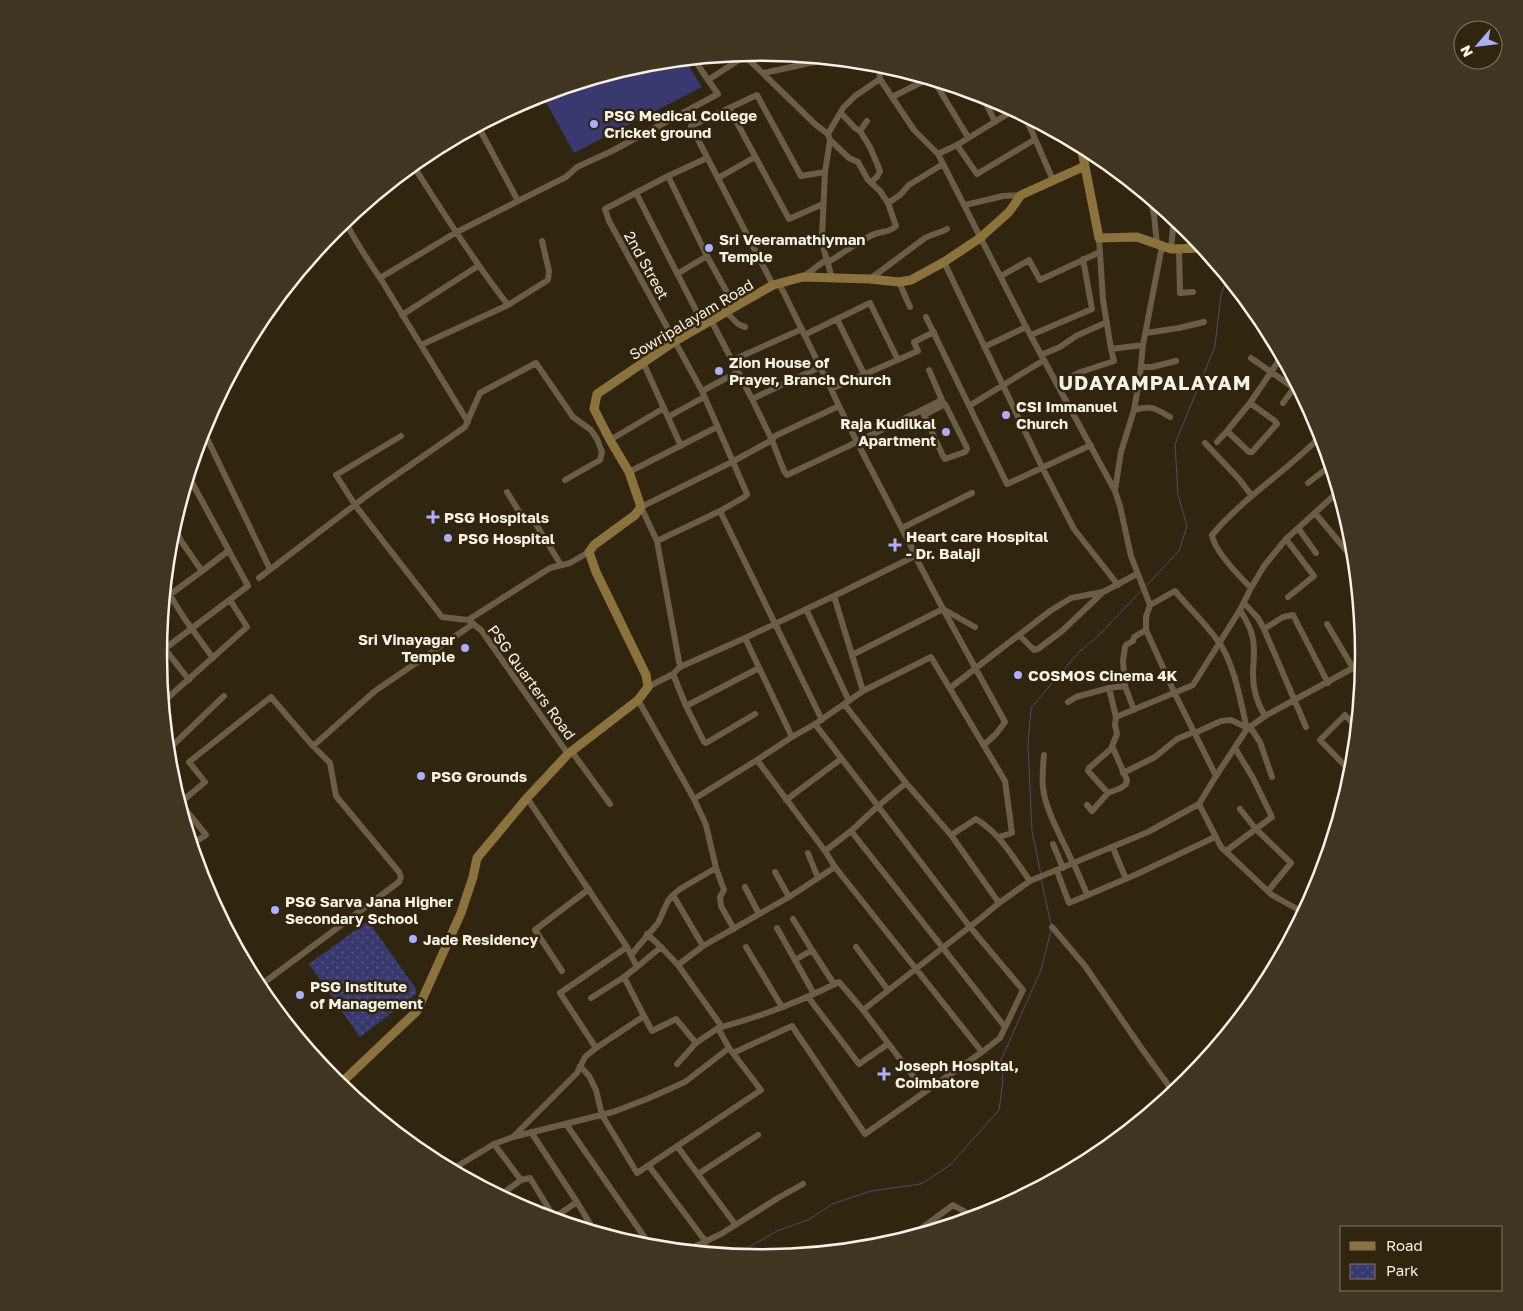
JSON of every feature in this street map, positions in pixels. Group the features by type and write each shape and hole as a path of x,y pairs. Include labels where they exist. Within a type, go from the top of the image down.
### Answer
{"street":[{"path":"708,80 733,62"},
{"path":"751,62 849,158 858,162 868,180 880,191 888,203 896,226 886,232 880,232 865,239 803,277"},
{"path":"764,74 808,64"},
{"path":"380,278 456,233 566,177 577,167 612,151 718,94 698,65"},
{"path":"880,74 880,79 914,130 938,154 1026,327 1115,491 1131,556 1150,605 1146,617 1146,630 1175,694 1216,776"},
{"path":"832,278 822,236 825,172 829,137 843,108 855,96 880,79"},
{"path":"892,97 921,83"},
{"path":"939,88 968,137"},
{"path":"825,172 801,176 757,95 691,126 803,332 838,406 943,610 1005,722 984,745"},
{"path":"987,105 995,122"},
{"path":"729,108 788,219 823,204"},
{"path":"840,113 860,132 870,148 880,171 871,182"},
{"path":"938,154 957,145 1007,115"},
{"path":"860,132 867,121"},
{"path":"1028,125 1053,180"},
{"path":"481,132 518,201"},
{"path":"957,145 977,174 1034,140"},
{"path":"1057,383 1081,372 1114,361 1103,300 1099,238 1083,155"},
{"path":"718,178 754,157"},
{"name":"2nd Street","path":"707,158 605,209 609,221 703,394 747,494 720,511"},
{"path":"888,203 900,196 909,185 943,164"},
{"name":"Sowripalayam Road","path":"641,507 629,472 594,409 597,394 675,341 776,284 803,277 899,282 911,280 944,262 980,238 1009,212 1021,195 1085,166"},
{"path":"417,172 478,266 508,305"},
{"path":"668,176 707,256 735,307"},
{"path":"636,193 677,274 732,360 772,440 787,475 923,412 945,404 966,446 965,452 945,459 923,412"},
{"path":"965,205 1003,196 1021,195"},
{"path":"1153,209 1167,247 1180,293 1193,292"},
{"path":"1115,491 1121,452 1134,410 1143,345 1172,226"},
{"path":"349,228 365,257 422,345 468,422"},
{"path":"870,279 925,238 947,229"},
{"path":"1099,238 1137,237 1167,247 1193,248"},
{"path":"422,345 508,305 548,280 549,271 542,241"},
{"path":"1001,276 1023,262 1030,260 1040,280 1100,252"},
{"path":"677,274 707,256"},
{"path":"1031,336 1092,309 1083,259"},
{"path":"944,262 1074,530 1118,585"},
{"path":"402,315 478,266"},
{"path":"899,282 910,307"},
{"path":"732,360 837,319 870,302 898,360"},
{"path":"726,312 738,324 745,327"},
{"path":"926,317 1008,484 1090,444"},
{"path":"837,319 864,374"},
{"path":"969,406 1076,336 1107,322"},
{"path":"1146,333 1172,330 1204,322"},
{"path":"984,347 1026,327"},
{"path":"831,389 918,351 914,342 934,332"},
{"path":"1111,349 1143,345"},
{"path":"1250,358 1288,382"},
{"path":"1141,367 1152,367 1176,361"},
{"path":"643,362 681,446"},
{"path":"1217,442 1250,403 1278,362"},
{"path":"259,578 369,494 465,427 480,393 536,363 573,417 591,430 602,452 600,460 565,480"},
{"path":"752,399 820,367"},
{"path":"923,412 942,400 929,370"},
{"path":"668,417 738,372"},
{"path":"1283,403 1293,391"},
{"path":"1227,431 1245,449 1252,452 1277,424 1250,403"},
{"path":"313,746 375,690 550,568 570,563 589,552 594,546 635,515 641,507 732,462 776,436 838,406"},
{"path":"1134,410 1155,407 1170,417"},
{"path":"610,440 664,408"},
{"path":"629,472 717,427"},
{"name":"PSG Quarters Road","path":"401,436 336,476 355,505 442,617 470,622 481,630 570,753 610,804"},
{"path":"208,440 270,569"},
{"path":"1251,588 1223,556 1212,539 1212,535 1226,518 1316,441"},
{"path":"1205,444 1233,472 1252,496"},
{"path":"1308,483 1326,469"},
{"path":"167,647 248,586 193,486"},
{"path":"507,492 523,518 534,521 561,565"},
{"path":"902,528 972,493"},
{"path":"1116,717 1193,685 1240,610 1264,566 1286,539 1334,496"},
{"path":"641,507 657,540 680,667"},
{"path":"657,540 720,511 822,720"},
{"path":"1315,513 1346,550"},
{"path":"1298,528 1316,553"},
{"path":"179,538 202,571"},
{"path":"1286,539 1314,576 1288,597"},
{"path":"171,594 228,551"},
{"path":"589,552 596,572 646,675 648,687"},
{"path":"345,1079 417,1011 461,913 473,878 477,858 527,798 570,753 638,700 648,687 673,674 680,667 834,596 910,558 914,554"},
{"path":"950,688 1050,611 1071,598 1103,592 1137,574"},
{"path":"1150,605 1175,591 1219,642 1236,684 1248,729"},
{"path":"1018,635 1034,650 1038,649 1062,631 1103,592"},
{"path":"834,596 863,691"},
{"path":"169,697 247,627 230,600"},
{"path":"170,601 214,658"},
{"path":"1244,603 1258,618 1264,629 1306,727"},
{"path":"806,609 847,703 906,783 951,835 999,902"},
{"path":"943,610 976,626"},
{"path":"852,655 943,610"},
{"path":"1240,610 1249,625 1252,635 1255,654 1254,688 1259,706 1265,716"},
{"path":"1264,629 1283,617 1293,616 1328,682"},
{"path":"862,1010 970,927 999,902 1033,881 1148,832 1199,804 1248,729 1265,716 1353,668 1327,624"},
{"path":"1134,710 1125,686 1123,661 1125,647 1133,641 1134,637 1146,630"},
{"path":"744,638 792,737"},
{"path":"167,656 189,680"},
{"path":"694,799 816,724 863,691 931,657 1005,781 1012,833 999,837"},
{"path":"686,706 759,668"},
{"path":"673,674 686,706 706,743 755,714"},
{"path":"1068,702 1076,697 1109,688 1125,686"},
{"path":"1087,805 1092,812 1108,793 1126,784 1127,780 1112,748 1112,744 1116,739 1116,717 1109,688"},
{"path":"174,744 224,696"},
{"path":"186,798 205,782 189,762 271,697 330,763 336,796 339,801 399,872 401,877 399,882 265,982"},
{"path":"638,700 694,799 706,825 716,868 724,890 720,897 721,906 734,929"},
{"path":"1345,766 1320,740 1345,715 1352,722"},
{"path":"1123,773 1155,758 1177,739 1221,721 1231,720 1252,730 1260,742 1272,777"},
{"path":"458,1166 494,1144 513,1137 621,1109 685,1082 731,1050 792,1026 865,1134 1000,1038 1023,990 970,927 816,724"},
{"path":"1108,793 1088,771 1088,768 1112,748"},
{"path":"1226,851 1272,816 1235,748"},
{"path":"1044,755 1042,782 1046,803 1087,894"},
{"path":"786,800 841,759"},
{"path":"757,760 835,867 982,1052"},
{"path":"825,851 851,832 906,783"},
{"path":"527,798 627,947 637,968"},
{"path":"1199,804 1215,837 1226,851 1272,895 1297,911"},
{"path":"1240,809 1291,863 1268,891"},
{"path":"188,813 206,835 197,841"},
{"path":"951,835 976,819 988,826 999,837 1033,881"},
{"path":"851,832 1005,1027"},
{"path":"1053,844 1068,903 1126,879 1215,837"},
{"path":"1113,848 1126,879"},
{"path":"808,853 818,878"},
{"path":"678,965 703,946 789,897 835,867"},
{"path":"631,955 658,922 673,895 716,868"},
{"path":"775,872 789,897"},
{"path":"745,887 759,914"},
{"path":"562,971 535,930 589,889"},
{"path":"673,895 703,946"},
{"path":"793,919 834,984"},
{"path":"777,928 795,960 811,996 859,1064 888,1044"},
{"path":"1052,928 1085,966 1170,1087"},
{"path":"580,1066 589,1076 596,1090 602,1115 637,1173 761,1090 731,1050 720,1028 678,965 647,934"},
{"path":"596,1048 560,993 627,947"},
{"path":"590,998 637,968 661,947"},
{"path":"746,948 782,1007"},
{"path":"856,948 888,990"},
{"path":"795,960 812,950"},
{"path":"624,977 652,1031 676,1019 696,1043"},
{"path":"677,1064 696,1043 720,1028 811,996 840,982 925,1092"},
{"path":"513,1137 576,1073 585,1057 644,1016"},
{"path":"566,1124 645,1238"},
{"path":"531,1132 590,1224"},
{"path":"698,1174 758,1135"},
{"path":"494,1144 521,1180"},
{"path":"677,1146 735,1224"},
{"path":"649,1166 706,1242"},
{"path":"506,1191 521,1180 530,1178 549,1210"},
{"path":"697,1246 721,1234 803,1184"},
{"path":"559,1214 577,1202"},
{"path":"923,1228 953,1205 967,1213"}],"green space":[{"name":"PSG Medical College Cricket ground","path":"689,66 702,87 574,153 546,102 608,81"},
{"path":"368,921 416,989 416,994 360,1037 309,964"}],"waterway":[{"path":"1146,586 1179,551 1187,526 1178,495 1175,444 1215,346 1221,295 1225,284"},
{"path":"1041,875 1032,831 1028,745 1031,708 1078,653 1100,634 1141,591"},
{"path":"1041,879 1051,924"},
{"path":"745,1249 777,1231 810,1219 832,1204 871,1191 921,1184 950,1165 999,1110 1003,1080 1001,1060 1041,970 1051,930"}],"place":[{"name":"PSG Medical College Cricket ground","path":"594,124"},
{"name":"Sri Veeramathiyman Temple","path":"709,248"},
{"name":"Zion House of Prayer, Branch Church","path":"719,371"},
{"name":"CSI Immanuel Church","path":"1006,415"},
{"name":"Raja Kudilkal Apartment","path":"946,432"},
{"name":"PSG Hospitals","path":"433,517"},
{"name":"PSG Hospital","path":"448,538"},
{"name":"Heart care Hospital - Dr. Balaji","path":"895,545"},
{"name":"Sri Vinayagar Temple","path":"465,648"},
{"name":"COSMOS Cinema 4K","path":"1018,675"},
{"name":"PSG Grounds","path":"421,776"},
{"name":"PSG Sarva Jana Higher Secondary School","path":"275,910"},
{"name":"Jade Residency","path":"413,939"},
{"name":"PSG Institute of Management","path":"300,995"},
{"name":"Joseph Hospital, Coimbatore","path":"884,1074"}],"district":[{"name":"UDAYAMPALAYAM","path":"1155,382"}]}
